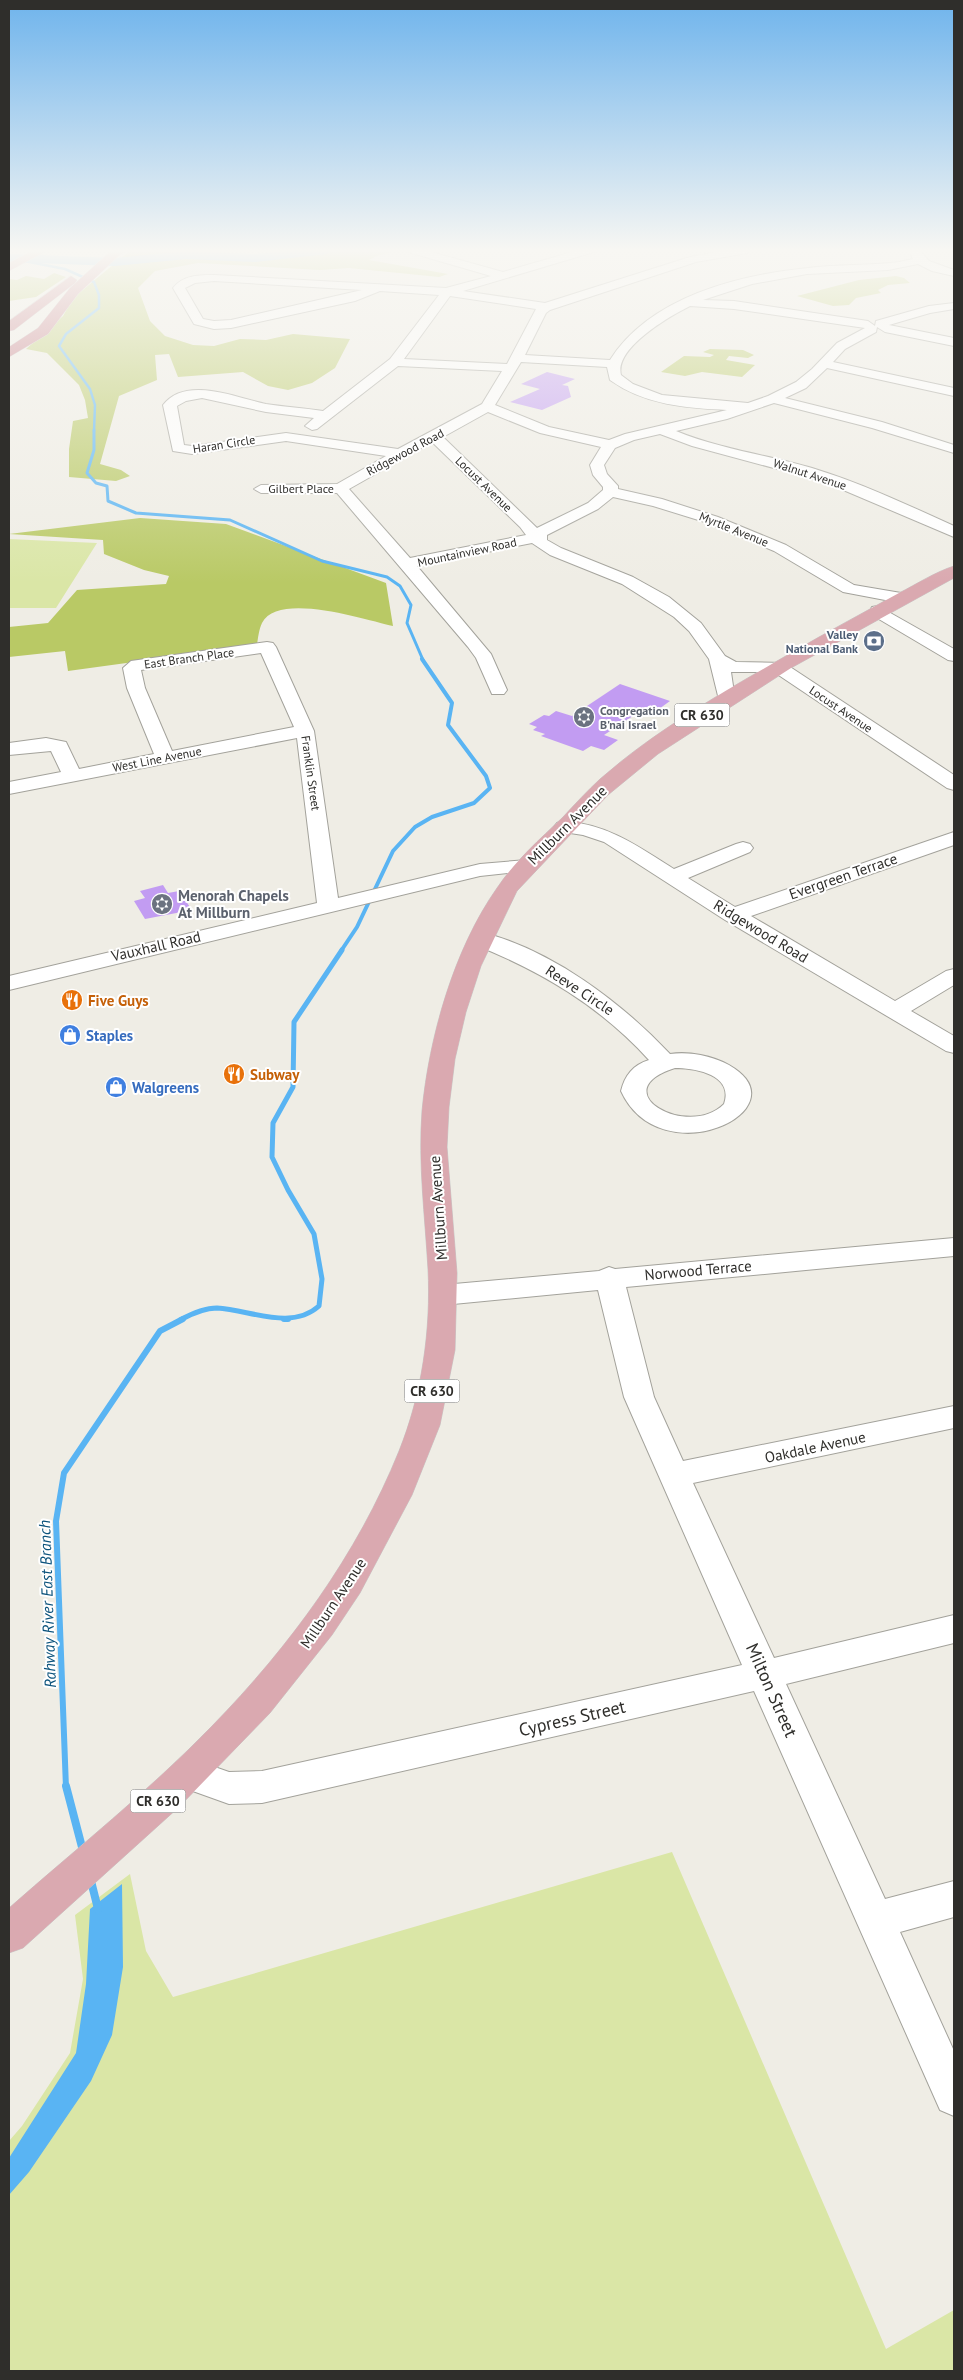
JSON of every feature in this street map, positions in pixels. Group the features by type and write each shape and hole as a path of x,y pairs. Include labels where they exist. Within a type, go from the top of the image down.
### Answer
{"main road":[{"name":"Millburn Avenue","path":"9,1934 66,1881 189,1774 241,1722 296,1657 342,1593 383,1522 416,1447 430,1406 442,1329 442,1252 433,1143 436,1100 452,1015 466,974 481,939 507,890 527,866 607,785 638,760 778,667 901,598 954,571"}],"street":[{"path":"616,361 612,370 615,377 640,392 684,401 750,407"},
{"path":"610,492 611,486 600,475 597,465 602,453 610,445 630,437 750,407 773,399 800,385 828,361"},
{"path":"295,438 395,362 614,364"},
{"name":"Ridgewood Road","path":"341,488 487,407 514,363"},
{"path":"825,364 954,392"},
{"name":"Haran Circle","path":"295,438 273,437 184,450 178,448 170,405 186,396 216,394 258,406 326,415"},
{"path":"773,399 877,425 954,450"},
{"path":"487,407 545,430 610,445"},
{"name":"Walnut Avenue","path":"662,430 682,439 770,461 840,483 954,532"},
{"name":"Locust Avenue","path":"435,437 520,518 534,536 555,552 616,575 668,605 704,638 719,660 726,700"},
{"path":"295,438 401,454"},
{"path":"341,488 480,650 498,690"},
{"name":"Gilbert Place","path":"261,489 341,488"},
{"name":"Mountainview Road","path":"405,564 490,549 534,536 594,506 610,492"},
{"name":"Myrtle Avenue","path":"610,492 657,502 745,531 806,563 849,589 861,599 873,614"},
{"name":"Myrtle Avenue","path":"849,589 901,598"},
{"path":"873,614 954,656"},
{"name":"East Branch Place","path":"165,758 136,688 132,668 137,665 267,647"},
{"name":"Franklin Street","path":"267,647 305,731 339,903"},
{"path":"719,660 733,666 778,667"},
{"name":"Locust Avenue","path":"778,667 954,784"},
{"name":"West Line Avenue","path":"9,788 305,731"},
{"path":"9,749 46,744 59,746 72,776"},
{"name":"Ridgewood Road","path":"564,828 593,840 626,847 733,914 954,1046"},
{"name":"Evergreen Terrace","path":"733,914 954,838"},
{"path":"674,876 743,848"},
{"path":"392,891 480,870 527,866"},
{"name":"Vauxhall Road","path":"9,983 392,891"},
{"name":"Reeve Circle","path":"481,939 539,963 584,990 622,1018 664,1062"},
{"path":"894,1011 954,976"},
{"name":"Norwood Terrace","path":"443,1295 954,1247"},
{"name":"Milton Street","path":"609,1278 639,1397 766,1674 954,2096"},
{"name":"Oakdale Avenue","path":"675,1474 954,1417"},
{"name":"Cypress Street","path":"189,1774 229,1788 262,1787 766,1674 954,1629"},
{"path":"875,1920 954,1899"}],"green space":[{"path":"55,361 155,361 157,380 119,396 100,464 121,470 130,476 116,481 69,477 69,449 73,421 88,418 85,400 79,385"},
{"path":"172,361 339,361 335,368 312,383 288,390 268,386 243,372 178,377"},
{"path":"677,361 732,361 755,365 742,377 702,372 685,376 661,372"},
{"path":"140,518 226,524 386,583 393,626 323,610 285,609 271,614 262,623 257,645 68,671 65,651 9,657 9,627 48,623 77,590 166,584 169,576 144,570 104,554 103,540 9,534"},
{"path":"9,539 97,543 56,608 9,608"},
{"path":"672,1852 886,2349 954,2310 954,2371 9,2371 9,2141 22,2126 70,2053 83,1979 75,1915 130,1874 146,1951 173,1997"}],"water":[{"path":"122,1884 123,1967 112,2035 91,2081 29,2172 9,2195 9,2158 76,2053 86,1984 90,1909"}],"building":[{"path":"547,372 575,379 562,385 568,386 571,397 542,410 510,402 540,389 521,384"},
{"name":"Congregation B'nai Israel","path":"620,684 670,701 652,714 642,710 604,735 618,740 604,750 591,746 583,751 541,736 545,734 533,730 537,727 529,724 544,715 549,716 556,711 572,716"},
{"name":"Menorah Chapels At Millburn","path":"163,885 168,893 179,891 192,910 145,919 134,901 145,898 140,891"}],"waterway":[{"name":"Rahway River East Branch","path":"70,361 90,389 95,405 94,431"},
{"name":"Rahway River East Branch","path":"94,431 94,450 87,473 96,483 107,486 108,501 136,513 230,520 322,561 387,577 400,586 411,605 407,623 423,660"},
{"name":"Rahway River East Branch","path":"341,951 357,927 393,851 415,827 432,817 474,803 490,788 486,776 448,725 452,703 422,659"},
{"name":"Rahway River East Branch","path":"180,1320 198,1312 217,1308 270,1317 296,1317 308,1313 319,1306 322,1279 314,1234 288,1190 272,1157 273,1123 293,1087 294,1022 342,950"},
{"name":"Rahway River East Branch","path":"66,1788 56,1521 64,1473 160,1331 183,1319"},
{"name":"Rahway River East Branch","path":"66,1786 83,1851"},
{"name":"Rahway River East Branch","path":"91,1881 98,1909"}],"place":[{"name":"Valley National Bank","path":"874,641"},
{"name":"Congregation B'nai Israel","path":"584,717"},
{"name":"Menorah Chapels At Millburn","path":"162,904"},
{"name":"Five Guys","path":"72,1000"},
{"name":"Staples","path":"70,1035"},
{"name":"Subway","path":"234,1074"},
{"name":"Walgreens","path":"116,1087"}]}
